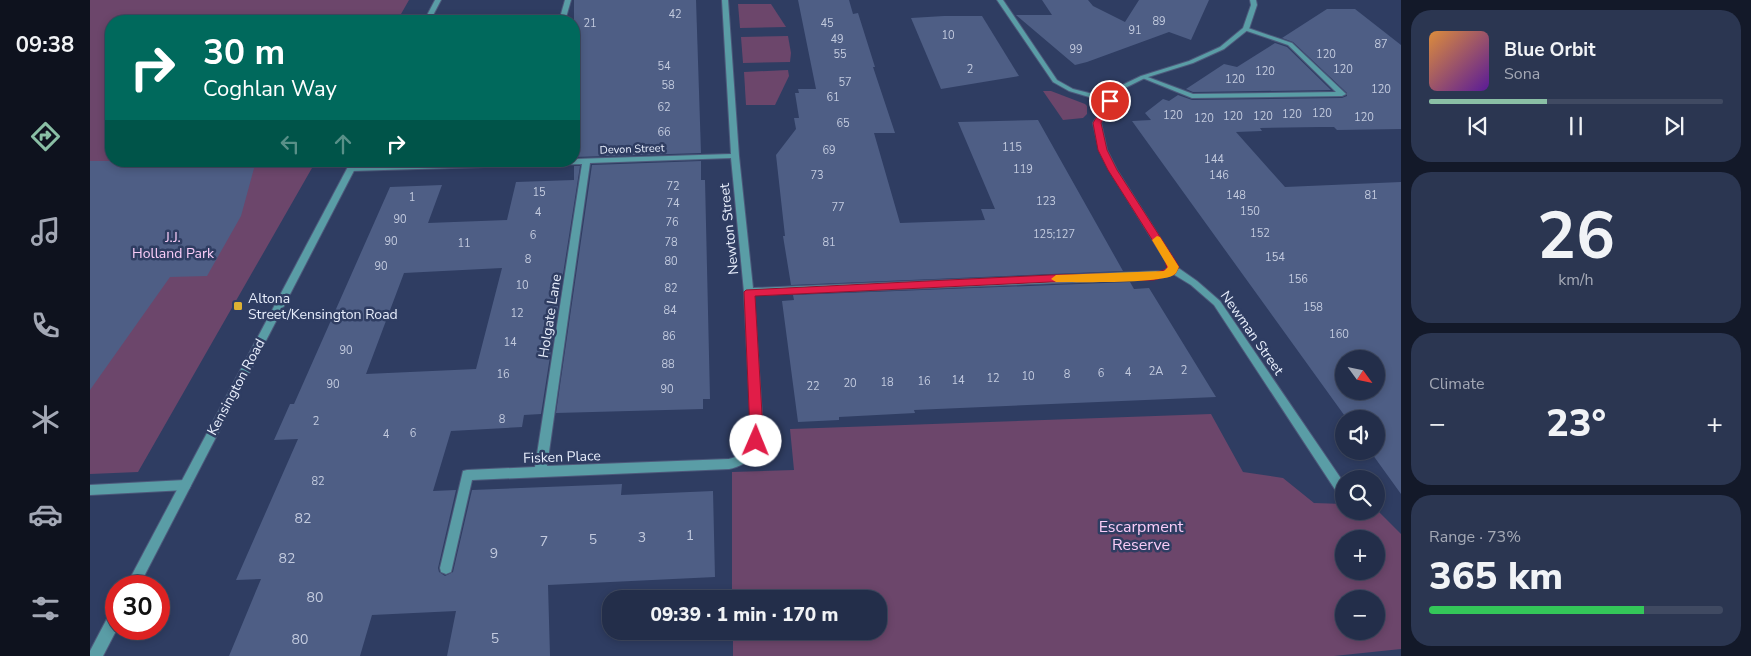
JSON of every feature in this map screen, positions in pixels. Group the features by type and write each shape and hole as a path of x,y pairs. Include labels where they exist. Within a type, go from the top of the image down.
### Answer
{"street":[{"path":"431,15 438,0"},
{"path":"564,15 568,0"},
{"name":"Newton Street","path":"725,0 735,156 750,292 757,431 756,441 749,454"},
{"path":"1000,0 1055,81 1071,90 1110,101"},
{"path":"1143,77 1192,96 1342,94 1290,44 1246,29 1254,5 1253,0"},
{"name":"Newman Street","path":"1246,29 1222,48 1191,62 1143,77 1118,89 1097,123 1102,150 1170,260 1173,269 1194,283 1217,303 1335,480"},
{"name":"Devon Street","path":"580,162 735,156"},
{"name":"Holgate Lane","path":"540,473 586,162"},
{"name":"Kensington Road","path":"138,575 352,167"},
{"path":"750,292 1154,276 1166,274 1173,269"},
{"name":"Fisken Place","path":"446,568 467,475 728,464 739,462 749,454"},
{"path":"90,490 185,485"},
{"path":"95,656 105,637"}],"green space":[{"name":"J.J. Holland Park","path":"90,0 409,0 400,15 105,15 105,167 313,167 138,472 90,474"},
{"path":"738,4 771,4 786,27 740,28"},
{"path":"788,36 791,53 790,62 743,63 741,37"},
{"path":"788,70 789,76 775,105 746,105 744,72"},
{"path":"1043,91 1051,91 1085,104 1087,106 1087,114 1083,118 1063,120"},
{"name":"Escarpment Reserve","path":"1211,414 1243,472 1283,478 1314,503 1335,504 1335,520 1385,520 1385,518 1401,534 1401,649 1334,656 733,656 733,640 887,640 887,590 732,590 732,472 794,470 790,429"}],"building":[{"path":"574,0 696,0 701,153 580,157 580,15 574,15"},
{"path":"798,0 849,0 853,14 858,13 875,67 873,67 895,133 874,133 900,223 985,220 981,209 995,209 958,122 1038,120 1123,271 791,285 783,236 785,236 776,155 796,129 794,118 799,118 795,93 799,93 798,89 816,89"},
{"path":"1042,0 1088,0 1093,6 1125,22 1139,0 1209,0 1191,40 1169,32 1075,65 1016,15 1052,15"},
{"path":"1327,9 1355,9 1401,45 1401,129 1337,130 1334,127 1260,128 1262,131 1236,132 1285,187 1401,182 1401,494 1376,460 1385,460 1385,410 1341,410 1132,121 1151,120 1145,113 1163,99 1169,101 1178,95 1192,100 1342,98 1347,96 1347,93 1293,42 1282,38"},
{"path":"982,16 1019,76 941,89 911,18"},
{"path":"1275,43 1287,47 1331,90 1193,92 1186,89 1224,64 1237,67"},
{"path":"90,161 105,161 105,167 254,167 241,216 207,276 170,277 90,390"},
{"path":"701,161 701,180 705,180 710,399 703,399 703,409 556,413 592,165"},
{"path":"574,167 580,167 541,414 524,415 522,427 451,431 433,491 456,490 438,568 439,572 445,576 453,572 472,490 622,484 621,495 713,491 715,577 548,585 550,656 447,656 456,611 372,615 360,656 229,656 261,579 236,580 298,439 274,440 290,404 294,404 390,187 442,185 428,223 507,220 516,182 574,180","holes":["502,268 476,369 366,374 404,273"]},
{"path":"1130,282 1134,289 1149,288 1216,397 914,410 915,413 839,417 839,420 798,422 782,301 794,300 793,295"}],"slow traffic":[{"path":"1056,279 1154,276 1172,272 1173,267 1170,260 1157,240"}],"place":[{"name":"Altona Street/Kensington Road","path":"238,306"}],"route":[{"path":"756,441 750,292 1154,276 1172,272 1173,267 1170,260 1112,170 1102,150 1097,123 1110,101"}]}
